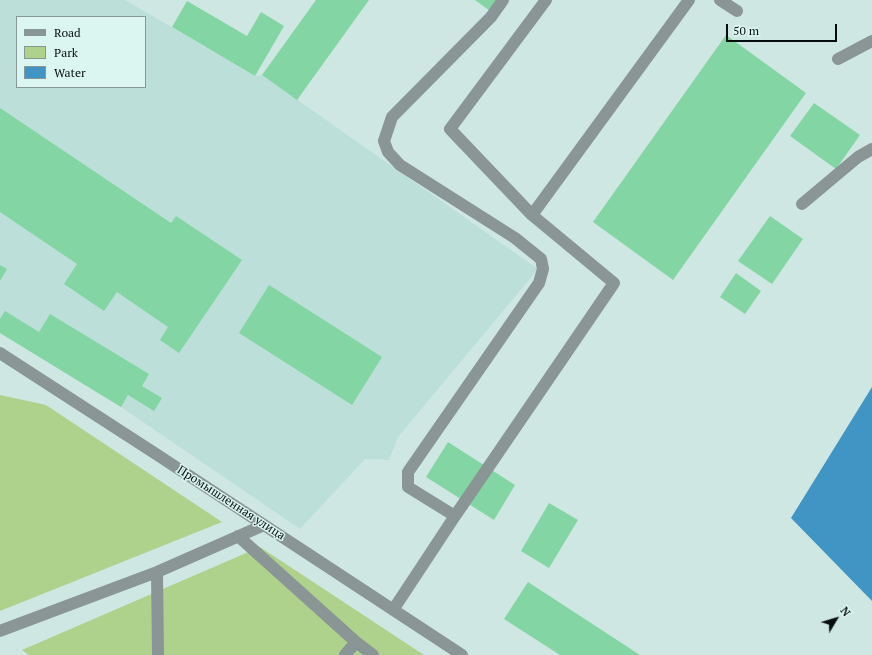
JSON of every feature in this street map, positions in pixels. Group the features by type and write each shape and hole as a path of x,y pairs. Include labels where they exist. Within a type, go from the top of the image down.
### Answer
{"street":[{"path":"455,516 408,488 408,472 539,283 544,269 541,259 515,238 400,165 388,152 384,141 392,117 491,17 503,0"},
{"path":"393,610 455,516 614,283 532,215 450,129 546,0"},
{"path":"532,215 689,0"},
{"path":"720,0 737,11"},
{"path":"838,59 872,41"},
{"path":"802,204 858,157 872,149"},
{"name":"Промышленная улица","path":"0,353 462,655"},
{"path":"0,631 157,572 264,525"},
{"path":"238,536 356,642 373,655"},
{"path":"157,572 158,655"},
{"path":"346,655 356,642"}],"shaded area":[{"path":"0,0 125,0 255,76 262,75 538,269 398,437 389,460 365,459 300,529 121,407 0,333"}],"green space":[{"path":"0,395 46,405 222,522 0,611"},
{"path":"260,547 424,655 29,655 22,650"}],"water":[{"path":"872,387 872,601 791,518"}],"building":[{"path":"316,0 369,0 297,100 262,75"},
{"path":"475,0 498,0 490,11"},
{"path":"187,1 247,36 261,12 284,26 255,76 172,27"},
{"path":"726,35 806,93 673,280 593,222"},
{"path":"814,103 860,135 836,169 790,136"},
{"path":"0,108 171,223 176,216 242,260 179,353 160,340 168,327 117,292 104,311 64,284 77,264 0,212"},
{"path":"770,216 803,239 772,284 738,261"},
{"path":"0,265 7,269 0,281"},
{"path":"736,273 761,291 745,314 720,297"},
{"path":"269,285 382,357 352,405 239,333"},
{"path":"5,311 39,332 50,314 149,374 142,386 162,398 154,411 128,395 121,407 0,333 0,319"},
{"path":"448,442 515,485 494,520 426,477"},
{"path":"549,503 578,520 549,568 521,551"},
{"path":"528,582 640,655 560,655 504,619"}]}
